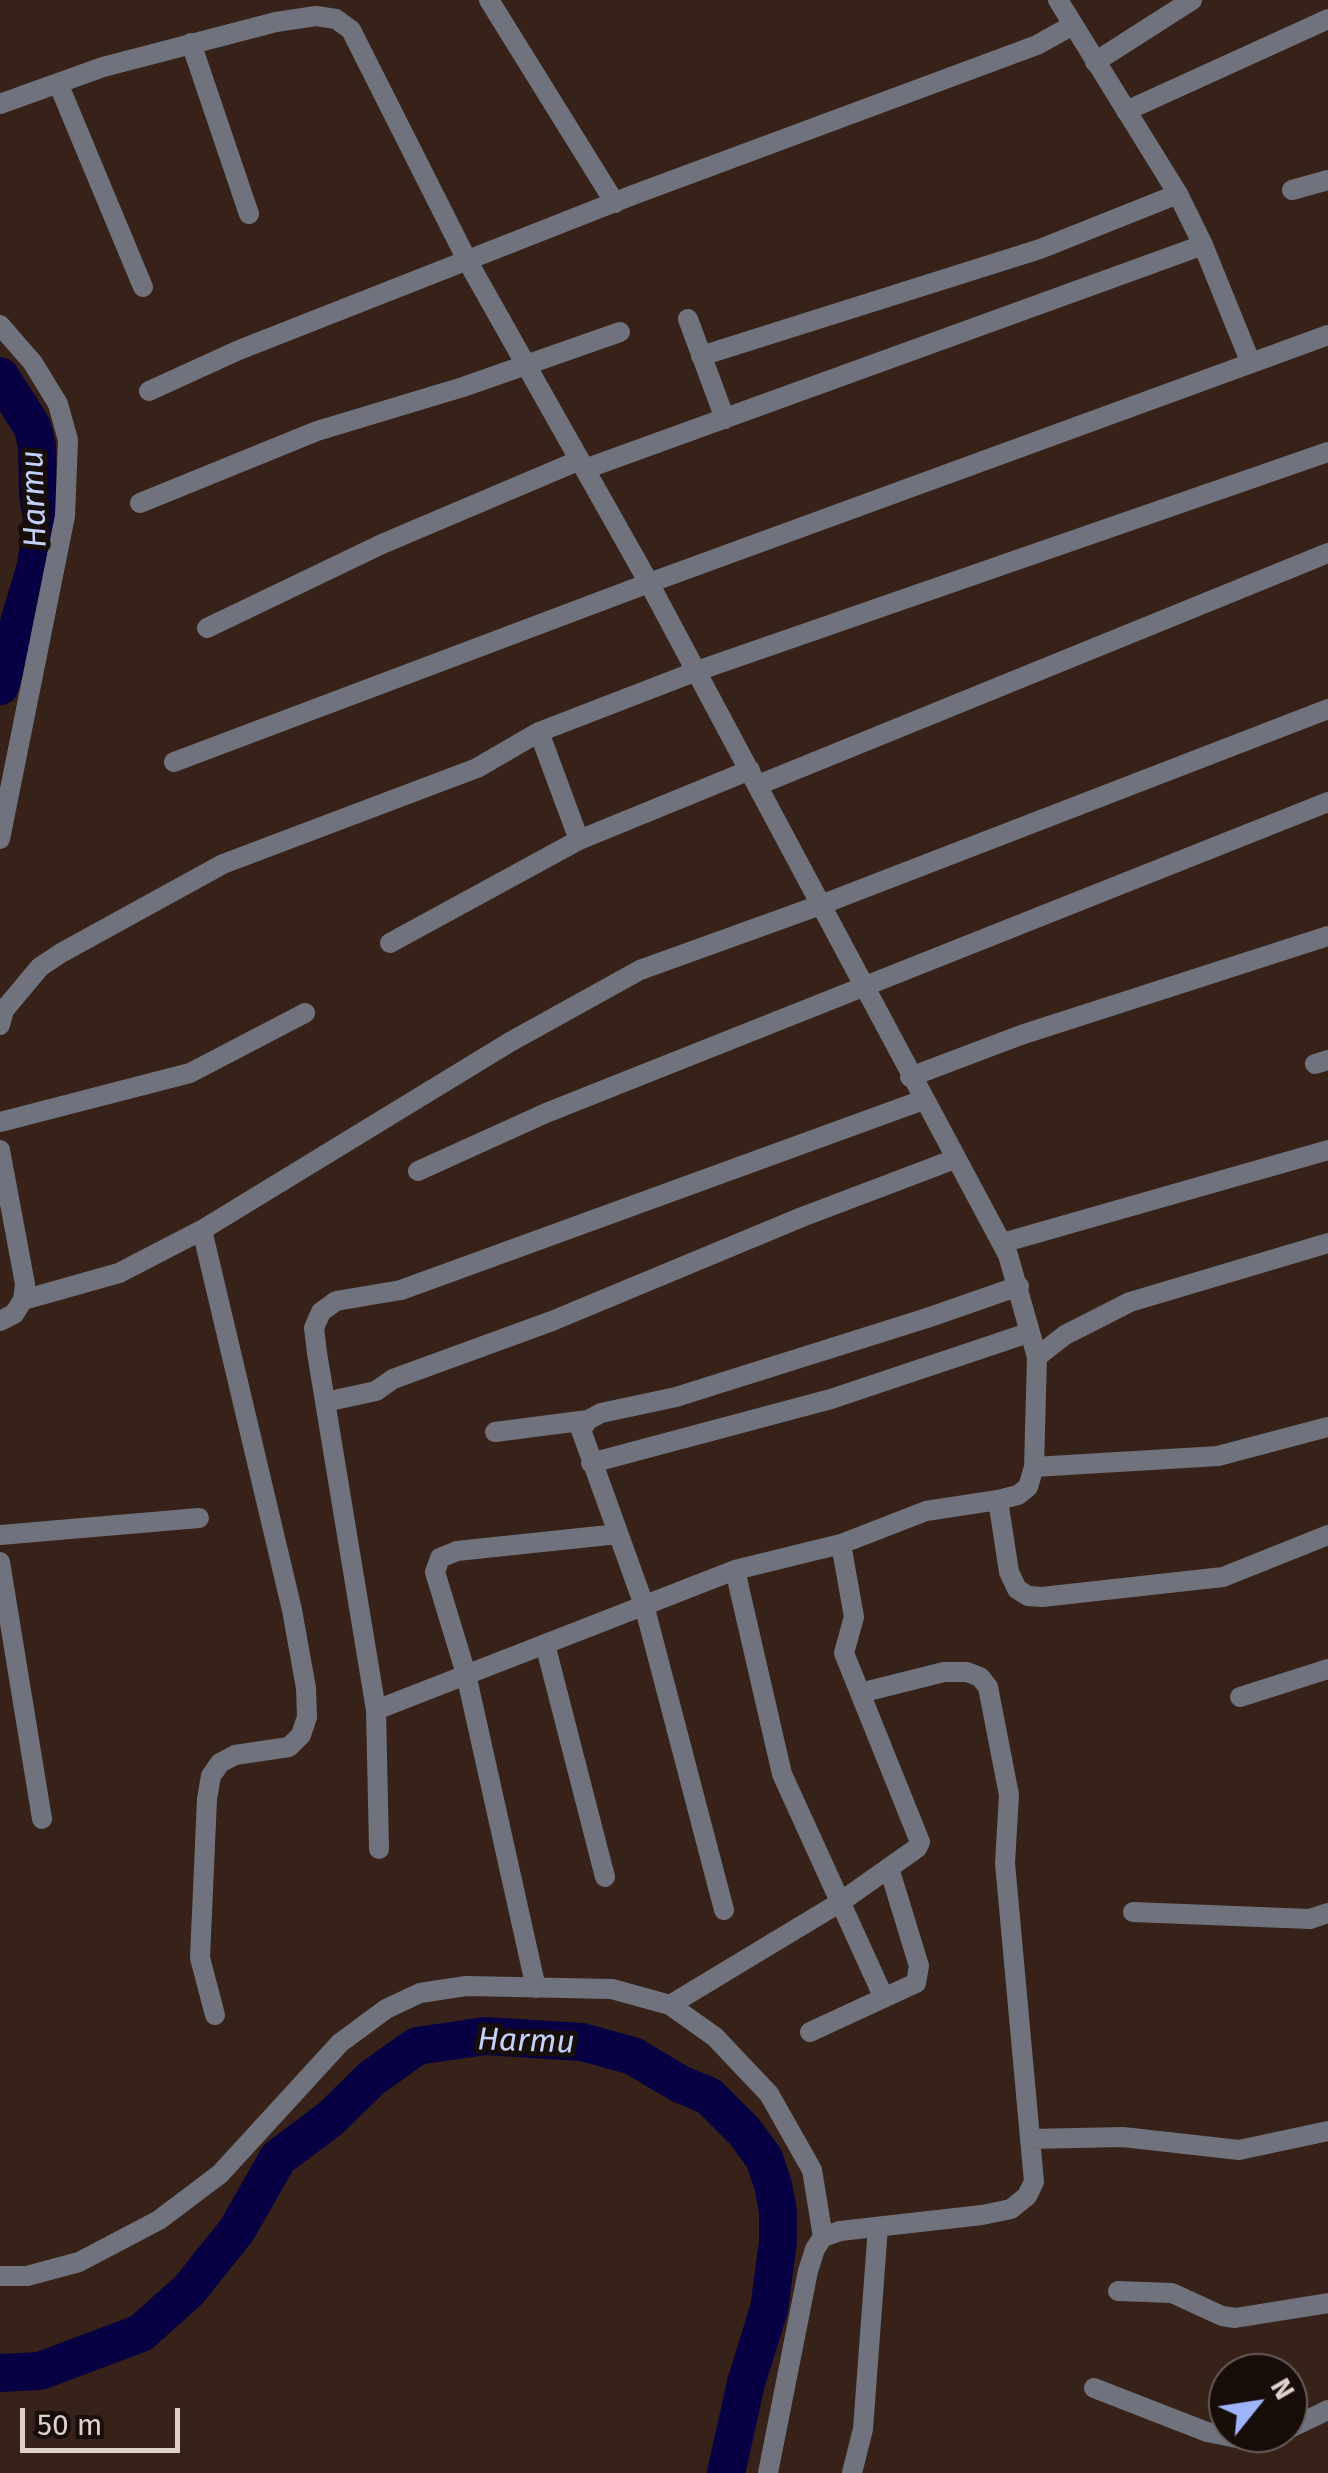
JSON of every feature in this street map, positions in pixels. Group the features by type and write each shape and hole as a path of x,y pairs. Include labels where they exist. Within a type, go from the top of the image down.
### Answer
{"street":[{"path":"490,0 615,203"},
{"path":"1058,0 1178,194 1204,245 1250,361"},
{"path":"1096,62 1192,0"},
{"path":"0,104 191,43 276,22 316,16 336,19 351,30 468,262 697,671 910,1077 1002,1243 1019,1286 1037,1357 1034,1467 1028,1487 1018,1494 926,1511 840,1544 735,1570 376,1710"},
{"path":"1126,110 1328,19"},
{"path":"149,391 239,350 615,203 1037,45 1073,25"},
{"path":"191,43 249,214"},
{"path":"58,83 144,287"},
{"path":"1292,190 1328,180"},
{"path":"701,356 1040,249 1178,194"},
{"path":"207,628 382,544 583,465 725,419 1204,245"},
{"path":"688,319 725,419"},
{"path":"0,325 33,363 58,404 68,440 66,516 0,839"},
{"path":"140,503 317,431 464,387 620,332"},
{"path":"174,762 649,583 1328,335"},
{"path":"0,1024 4,1010 40,967 223,864 476,768 539,732 697,671 1328,452"},
{"path":"390,943 579,840 754,777 1328,554"},
{"path":"23,1300 118,1273 202,1230 494,1052 640,970 1328,709"},
{"path":"539,732 579,840"},
{"path":"418,1171 546,1114 1328,802"},
{"path":"910,1077 1022,1035 1328,936"},
{"path":"0,1122 190,1074 305,1013"},
{"path":"379,1849 376,1710 314,1328 321,1312 336,1300 401,1290 923,1100"},
{"path":"0,1150 25,1284 23,1300 14,1314 0,1321"},
{"path":"1002,1243 1328,1150"},
{"path":"325,1402 376,1391 393,1379 552,1321 802,1217 955,1159"},
{"path":"202,1230 292,1610 306,1688 307,1717 301,1734 289,1747 235,1755 220,1763 211,1776 200,1958 215,2015"},
{"path":"1037,1357 1065,1335 1130,1302 1328,1243"},
{"path":"495,1432 588,1420 694,1392 1019,1286"},
{"path":"591,1463 831,1399 1028,1333"},
{"path":"588,1420 581,1430 644,1605 724,1910"},
{"path":"1034,1467 1218,1456 1328,1427"},
{"path":"998,1500 1009,1572 1016,1590 1028,1596 1223,1577 1328,1535"},
{"path":"0,1534 199,1518"},
{"path":"536,1988 466,1674 436,1572 440,1558 457,1551 618,1534"},
{"path":"670,2005 839,1903 917,1848 919,1835 844,1652 854,1617 840,1544"},
{"path":"0,1562 10,1683 42,1819"},
{"path":"735,1570 782,1774 884,1998"},
{"path":"545,1644 605,1876"},
{"path":"1240,1697 1328,1669"},
{"path":"823,2237 1010,2209 1027,2196 1034,2182 1005,1863 1009,1795 988,1687 980,1677 967,1672 944,1672 860,1693"},
{"path":"810,2032 916,1983 920,1974 889,1868"},
{"path":"1133,1912 1310,1919 1328,1913"},
{"path":"0,2276 28,2276 79,2262 159,2220 220,2174 340,2043 386,2010 420,1993 466,1986 612,1989 670,2005 715,2037 769,2094 812,2170 823,2237 808,2271 768,2473"},
{"path":"1030,2139 1122,2137 1239,2150 1328,2131"},
{"path":"852,2473 863,2429 878,2227"},
{"path":"1118,2291 1172,2294 1210,2312 1234,2318 1328,2303"},
{"path":"1094,2388 1208,2432"}],"waterway":[{"name":"Harmu","path":"0,376 32,426 42,519 36,566 0,686"},
{"name":"Harmu","path":"0,2373 40,2371 141,2333 189,2290 237,2230 278,2158 330,2119 372,2078 417,2046 485,2036 582,2042 633,2056 709,2096 764,2158 778,2211 778,2242 769,2309 746,2383 726,2473"}]}
